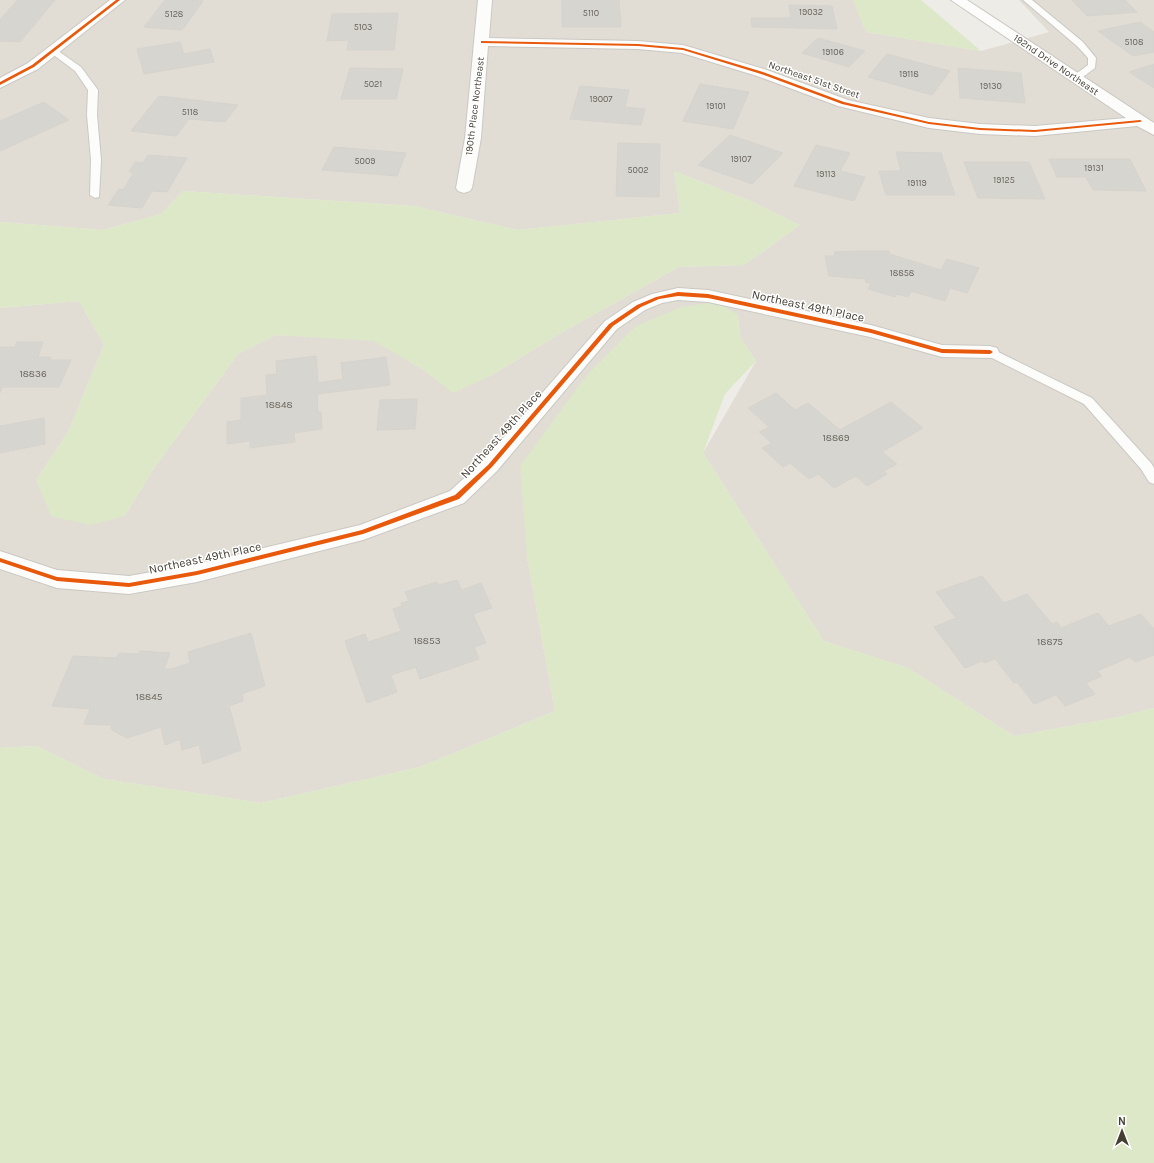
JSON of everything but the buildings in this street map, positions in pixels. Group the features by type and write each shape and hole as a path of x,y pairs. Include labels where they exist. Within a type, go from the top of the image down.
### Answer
{"street":[{"path":"0,84 33,66 118,0"},
{"name":"190th Place Northeast","path":"464,188 473,138 485,0"},
{"name":"192nd Drive Northeast","path":"958,0 1154,130"},
{"name":"Northeast 51st Street","path":"482,42 638,45 684,49 762,73 843,103 929,123 980,129 1035,131 1140,121"},
{"name":"Northeast 49th Place","path":"0,560 57,579 129,585 197,573 363,532 458,497 490,466 611,325 639,306 658,298 678,294 708,296 871,331 942,351 990,352"}],"lane":[{"path":"1027,0 1080,44 1092,58 1092,66 1076,78"},
{"path":"54,51 78,69 93,90 92,115 96,160 95,195"},
{"path":"990,352 1088,401 1146,466 1154,479"}],"shaded area":[{"path":"0,0 853,0 866,32 981,51 1049,32 1019,0 1154,0 1154,708 1114,718 1014,736 908,668 824,641 703,453 756,361 740,337 738,315 527,557 555,711 420,767 261,803 104,779 37,746 0,748 0,308 79,301 104,345 68,432 36,480 125,516 152,471 238,354 276,335 374,340 422,369 454,392 492,375 561,333 679,267 744,265 800,225 750,201 674,171 680,213 518,230 414,206 183,191 161,214 103,230 0,222"}],"green space":[{"path":"853,0 921,0 981,51 866,32"},
{"path":"674,171 750,201 800,225 744,265 679,267 561,333 492,375 453,393 422,369 374,341 276,335 238,354 152,471 125,516 90,525 51,516 36,480 68,432 104,345 79,301 0,308 0,222 103,230 161,214 183,191 414,206 518,230 680,213"},
{"path":"717,302 738,315 740,337 756,361 725,394 703,453 824,641 908,668 1014,736 1114,718 1154,708 1154,1163 0,1163 0,748 37,746 104,779 261,803 420,767 555,711 527,557 520,466 586,376 636,326 682,307"}],"cycle path":[{"path":"0,84 33,66 118,0"},
{"path":"482,42 638,45 683,49 762,73 843,103 929,123 980,129 1035,131 1140,121"},
{"path":"0,560 57,579 129,585 197,573 363,532 457,497 490,466 611,325 639,306 658,298 678,294 708,296 871,331 942,351 990,352"}]}
